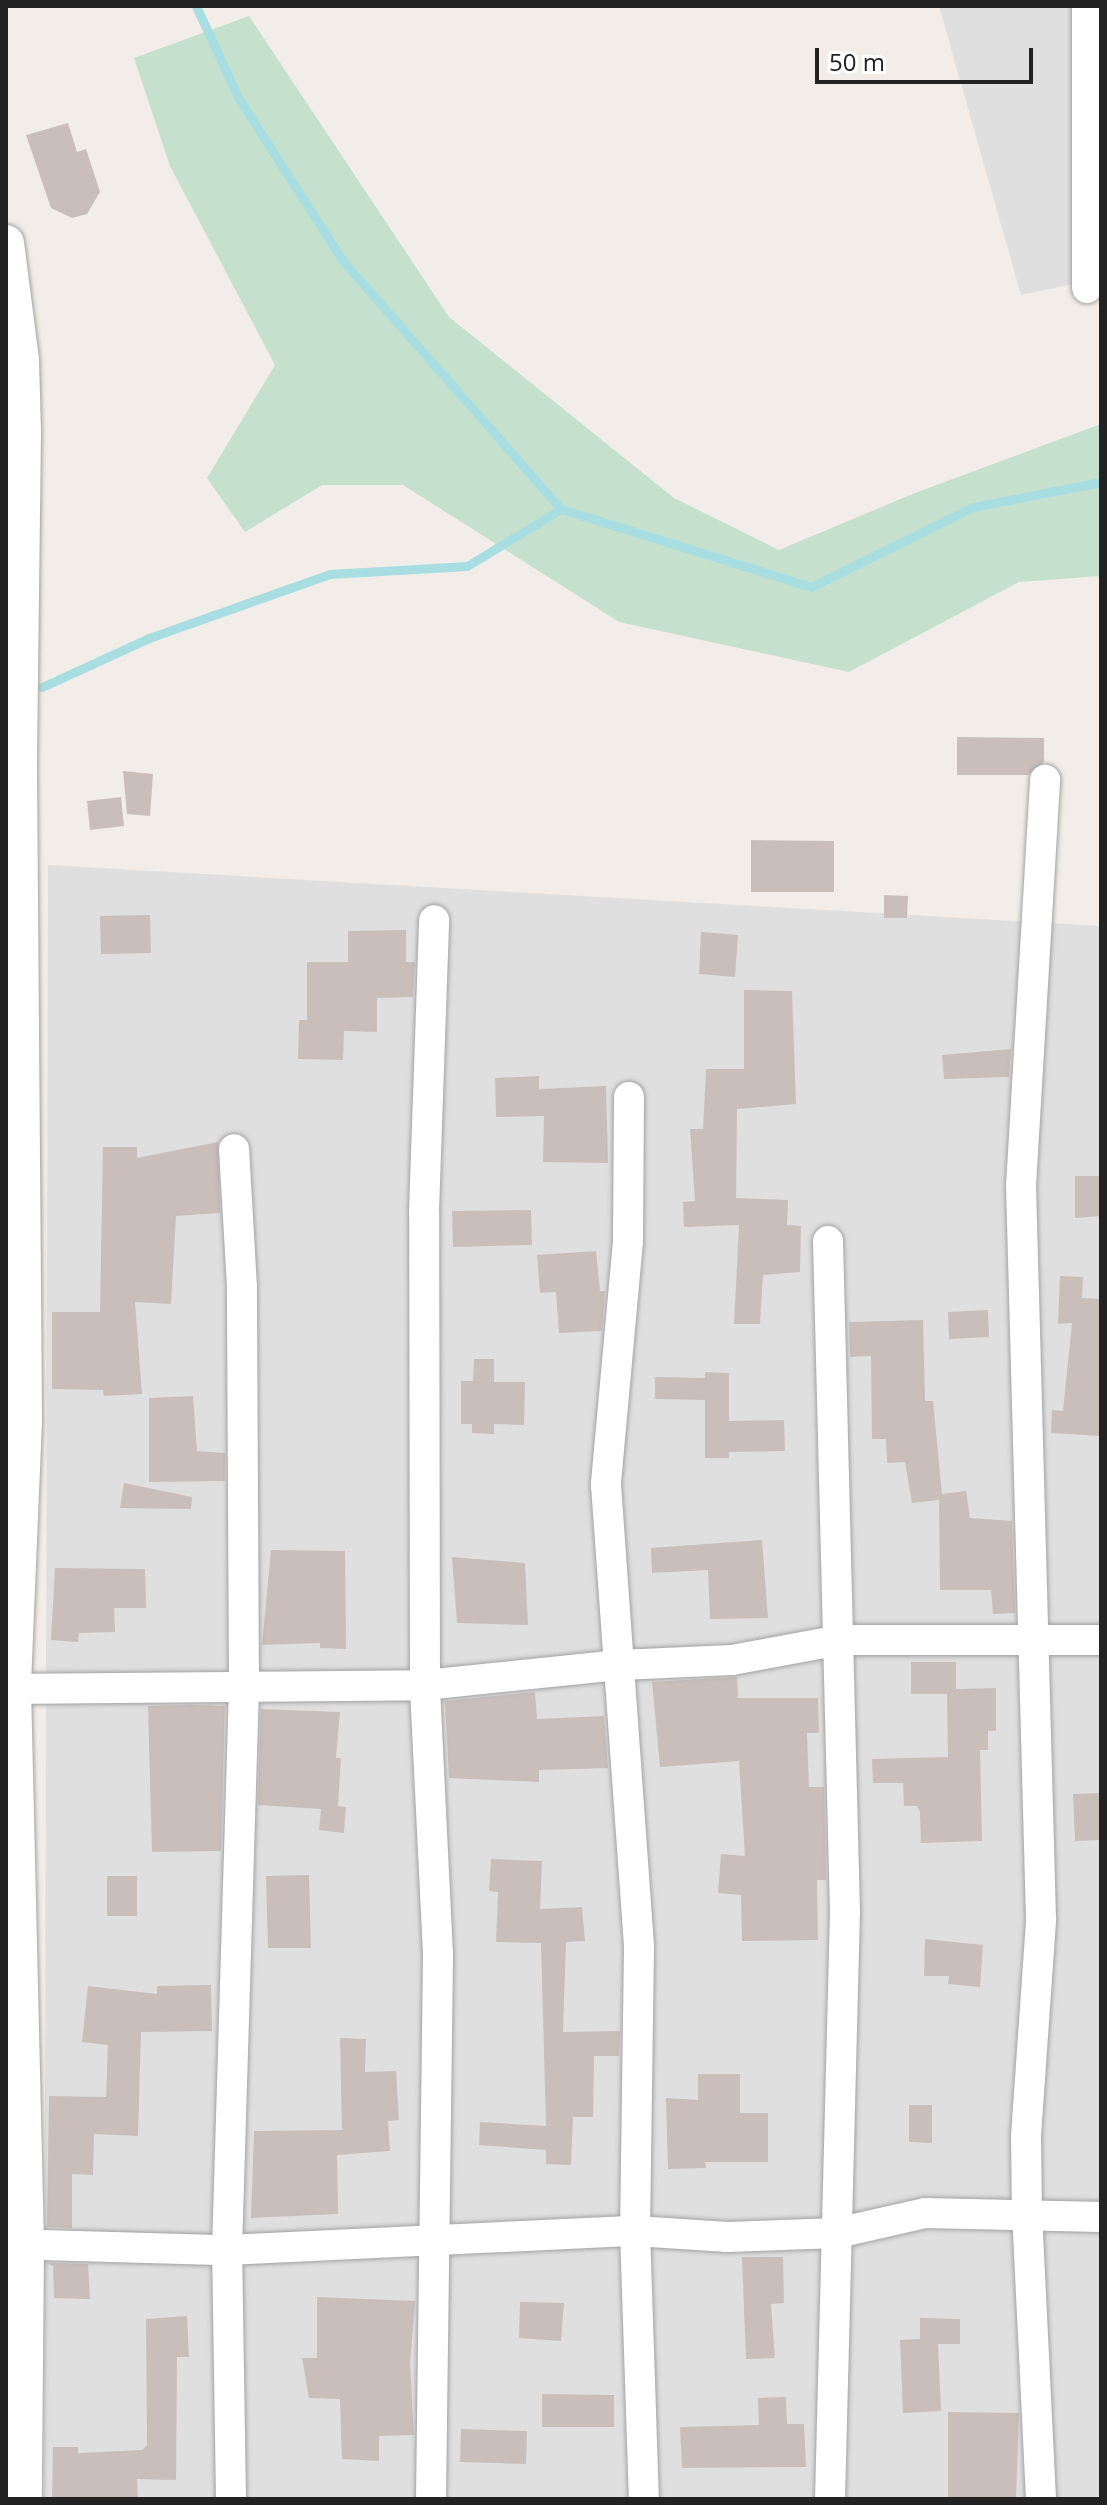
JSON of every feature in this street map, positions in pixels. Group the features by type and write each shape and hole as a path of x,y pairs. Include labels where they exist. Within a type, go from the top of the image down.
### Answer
{"street":[{"path":"1087,6 1087,288"},
{"path":"6,243 21,360 15,424 24,1421 9,1689 16,2244 24,2499"},
{"path":"1041,2499 1027,2217 1026,2136 1041,1919 1036,1639 1021,1186 1045,780"},
{"path":"431,2499 437,2242 438,1954 425,1685 424,1211 434,920"},
{"path":"629,1097 628,1241 606,1485 639,1947 635,2231 644,2499"},
{"path":"231,2499 227,2250 244,1687 242,1287 234,1149"},
{"path":"828,1241 827,1356 840,1640 845,1911 830,2499"},
{"path":"9,1689 425,1685 619,1665 732,1660 840,1640 1101,1640"},
{"path":"16,2244 227,2250 635,2231 728,2237 837,2233 925,2213 1101,2217"}],"shaded area":[{"path":"939,6 1101,6 1101,278 1021,295"},
{"path":"48,865 1101,926 1101,2499 44,2499"}],"green space":[{"path":"249,16 449,317 674,498 779,550 915,493 1101,424 1101,576 1019,582 849,672 619,622 403,485 322,485 245,532 207,478 275,365 170,166 134,58"}],"building":[{"path":"68,123 77,152 86,149 100,192 87,214 72,218 51,208 26,135"},
{"path":"957,737 1044,738 1044,762 1028,775 957,775"},
{"path":"123,771 153,774 150,816 127,814"},
{"path":"121,797 124,826 90,830 87,801"},
{"path":"751,840 834,841 834,892 751,892"},
{"path":"884,895 908,896 907,918 884,918"},
{"path":"150,915 151,953 101,954 100,916"},
{"path":"406,930 406,962 415,962 413,997 377,998 377,1032 344,1031 343,1060 298,1059 299,1020 307,1020 307,962 348,962 348,931"},
{"path":"701,932 738,935 735,977 699,974"},
{"path":"744,990 792,991 796,1104 737,1109 736,1198 788,1200 787,1225 801,1226 800,1272 763,1275 760,1324 734,1324 739,1225 684,1227 683,1202 695,1201 690,1129 703,1129 706,1069 744,1069"},
{"path":"1011,1049 1009,1077 944,1079 942,1055"},
{"path":"539,1076 539,1089 606,1086 608,1163 543,1162 544,1116 496,1117 495,1078"},
{"path":"218,1142 220,1213 176,1216 171,1304 135,1302 142,1394 104,1396 103,1390 52,1389 52,1312 100,1312 103,1147 137,1147 137,1158"},
{"path":"1075,1176 1101,1176 1101,1216 1075,1218"},
{"path":"531,1210 532,1245 453,1247 452,1211"},
{"path":"596,1251 600,1291 605,1291 602,1331 559,1333 556,1292 540,1293 537,1255"},
{"path":"1060,1276 1083,1277 1082,1298 1101,1299 1101,1436 1051,1433 1052,1410 1063,1411 1072,1323 1058,1324"},
{"path":"988,1310 989,1337 949,1339 948,1312"},
{"path":"923,1320 925,1401 933,1401 942,1494 966,1491 970,1518 1012,1521 1015,1613 993,1614 991,1590 940,1590 939,1500 912,1503 905,1462 887,1463 886,1439 872,1439 871,1356 850,1357 849,1322"},
{"path":"474,1359 494,1359 494,1382 525,1382 524,1425 494,1424 494,1434 472,1433 472,1424 461,1424 461,1381 473,1381"},
{"path":"705,1372 729,1373 729,1421 784,1420 785,1451 729,1452 729,1458 705,1458 705,1400 655,1399 655,1377 705,1378"},
{"path":"193,1396 197,1451 225,1453 225,1481 149,1482 149,1398"},
{"path":"124,1483 192,1497 191,1509 120,1508"},
{"path":"762,1540 768,1618 710,1619 708,1570 652,1573 651,1548"},
{"path":"271,1550 345,1551 346,1649 320,1648 320,1643 262,1645"},
{"path":"452,1557 525,1563 528,1625 457,1623"},
{"path":"55,1568 145,1569 146,1608 114,1608 115,1632 79,1633 78,1642 51,1640"},
{"path":"911,1662 956,1662 956,1689 996,1688 996,1731 988,1731 988,1750 980,1750 982,1841 921,1843 920,1812 917,1806 904,1806 903,1783 873,1783 872,1759 948,1757 947,1694 911,1694"},
{"path":"737,1677 738,1698 818,1698 819,1733 807,1733 809,1787 824,1787 826,1880 817,1880 818,1940 742,1941 741,1895 718,1893 721,1854 745,1856 739,1761 660,1767 652,1682"},
{"path":"535,1692 537,1719 604,1716 608,1768 539,1770 539,1782 449,1778 445,1701"},
{"path":"148,1706 225,1706 221,1851 152,1852"},
{"path":"261,1709 340,1712 336,1758 341,1758 338,1806 346,1807 344,1833 319,1830 321,1809 258,1805"},
{"path":"1101,1793 1101,1840 1075,1841 1073,1794"},
{"path":"491,1859 542,1861 540,1909 582,1907 585,1941 566,1942 563,2032 620,2031 619,2056 594,2056 593,2117 573,2117 571,2165 546,2164 546,2150 479,2145 480,2122 546,2126 541,1943 496,1942 498,1892 489,1891"},
{"path":"309,1875 311,1948 268,1948 266,1876"},
{"path":"107,1876 137,1876 137,1916 107,1916"},
{"path":"925,1939 983,1945 980,1987 948,1984 949,1976 924,1976"},
{"path":"211,1985 212,2031 141,2032 138,2136 94,2134 93,2175 72,2174 72,2228 47,2227 49,2096 106,2097 108,2045 82,2042 88,1986 157,1994 157,1986"},
{"path":"340,2038 366,2039 365,2072 396,2071 399,2120 388,2121 390,2151 337,2155 338,2214 251,2218 254,2131 342,2130"},
{"path":"698,2074 740,2074 740,2113 768,2113 768,2162 705,2162 706,2168 668,2169 666,2098 698,2100"},
{"path":"909,2105 932,2105 932,2143 909,2142"},
{"path":"742,2257 783,2257 784,2303 771,2304 775,2358 746,2359"},
{"path":"47,2263 88,2264 90,2299 54,2298 53,2266"},
{"path":"317,2297 415,2301 410,2364 414,2435 379,2436 379,2461 342,2459 340,2399 309,2398 302,2358 317,2358"},
{"path":"520,2302 564,2303 561,2341 519,2338"},
{"path":"187,2316 189,2357 177,2357 176,2480 137,2479 138,2499 52,2499 53,2447 78,2447 78,2453 142,2450 147,2445 146,2319"},
{"path":"920,2318 960,2319 960,2344 938,2344 941,2411 903,2413 900,2340 920,2339"},
{"path":"542,2394 614,2395 614,2427 542,2427"},
{"path":"786,2397 787,2424 804,2424 806,2467 682,2468 680,2427 759,2425 758,2398"},
{"path":"948,2412 1019,2413 1016,2499 948,2497"},
{"path":"461,2429 527,2431 526,2464 460,2462"}],"waterway":[{"path":"196,6 239,99 343,261 561,509 811,587 973,507 1101,482"},
{"path":"42,687 149,638 330,574 467,566 561,509"}]}
